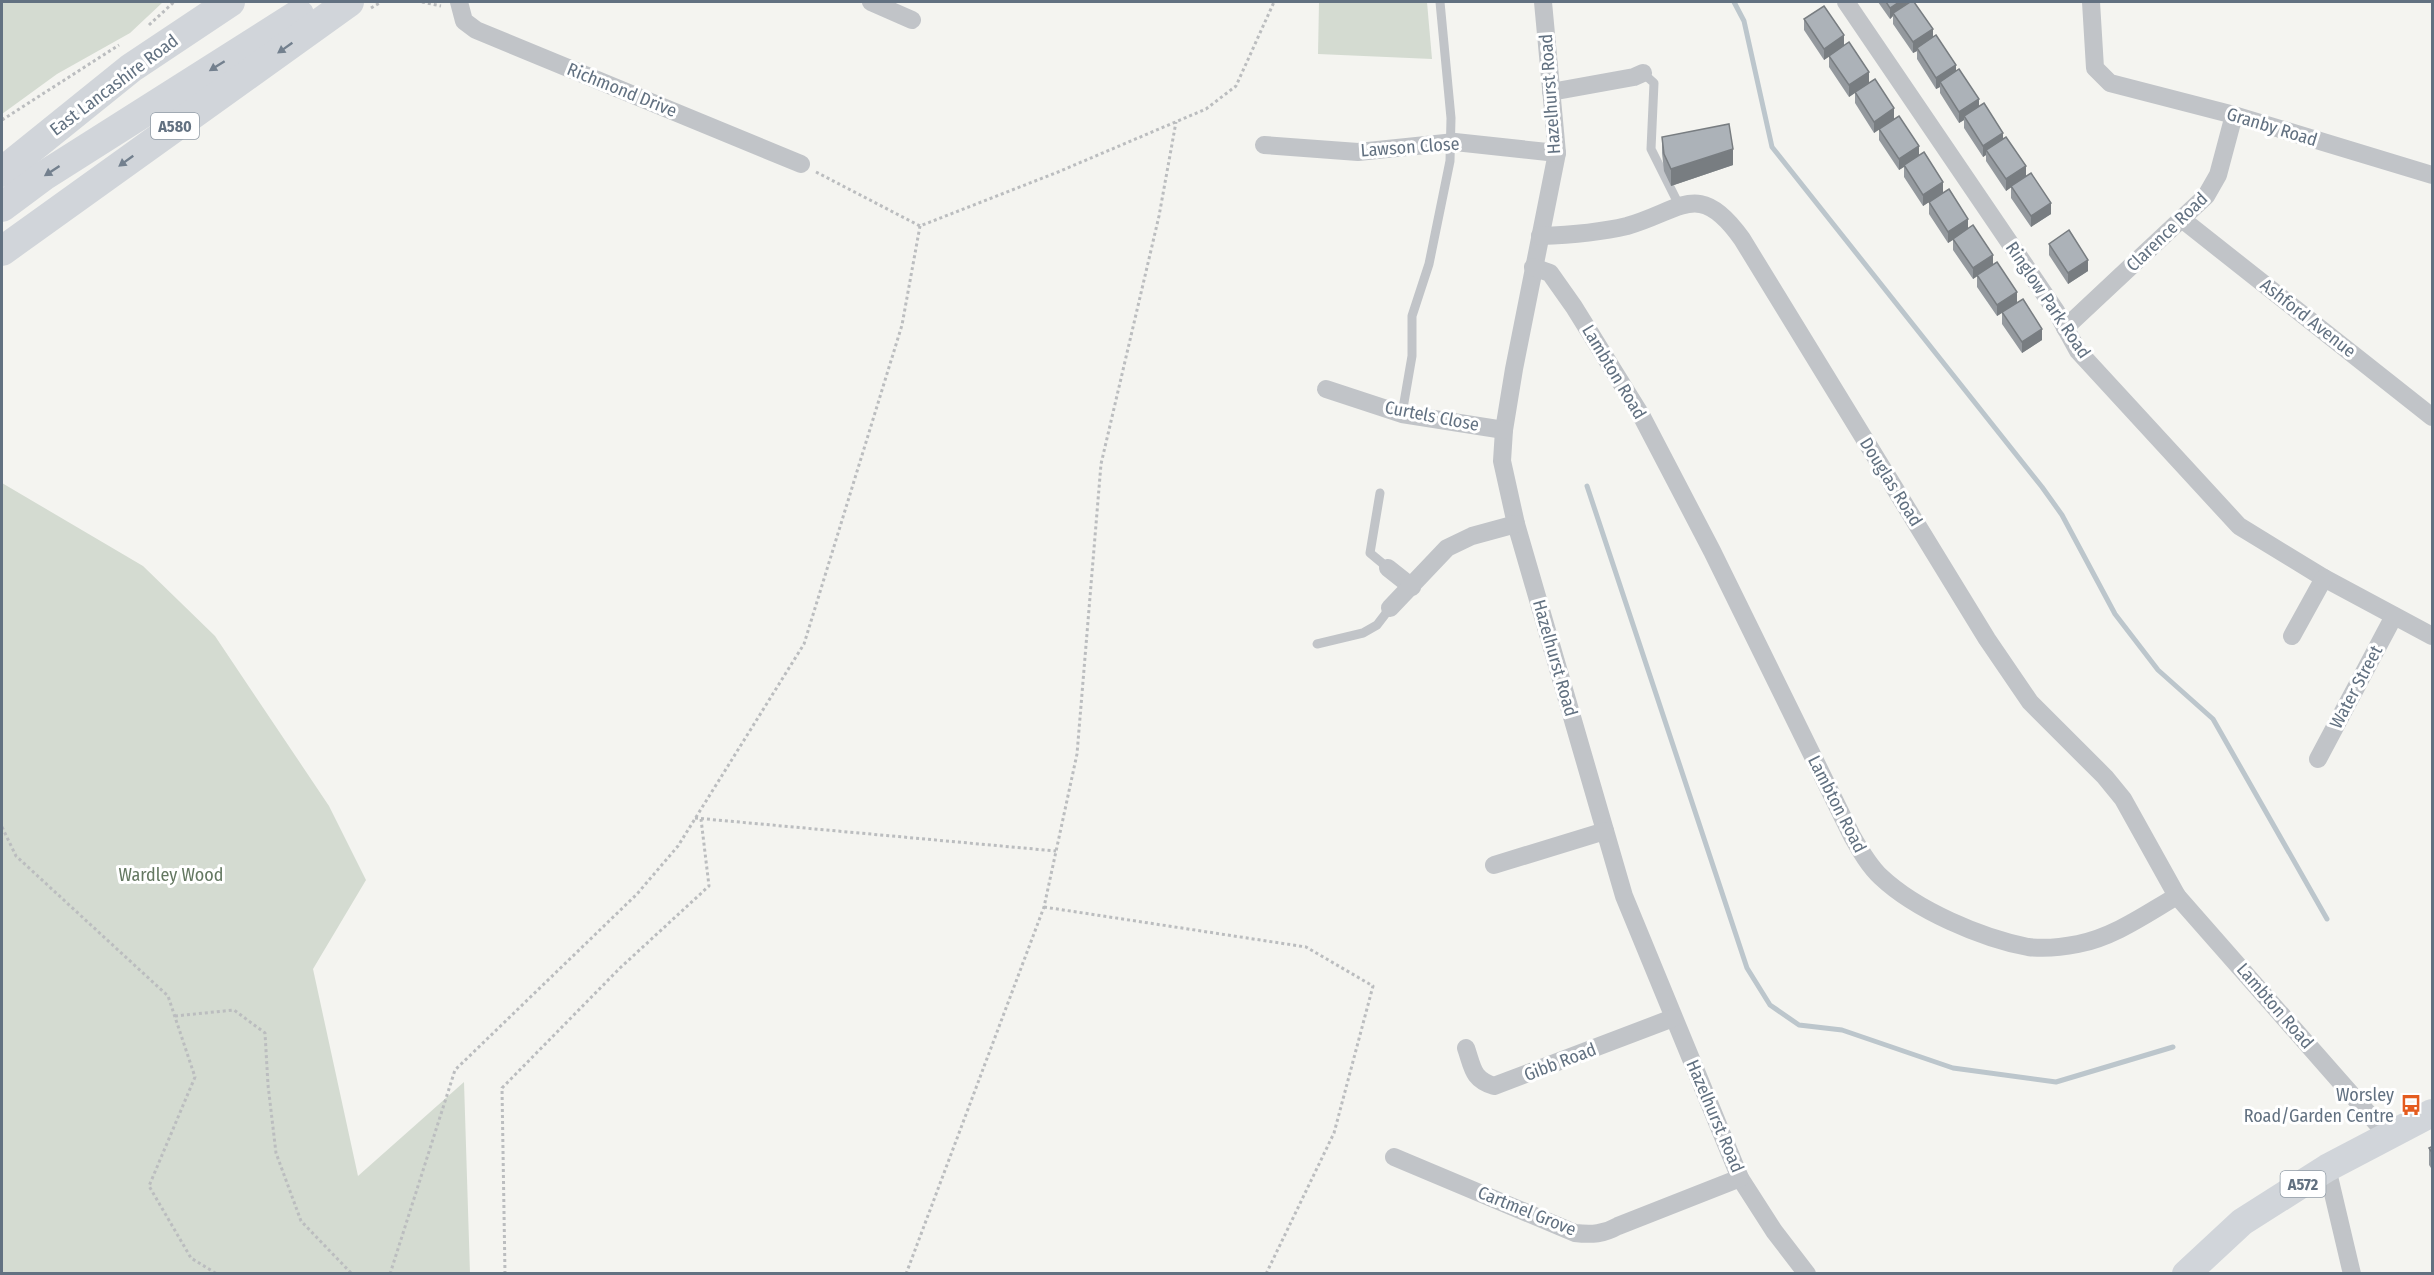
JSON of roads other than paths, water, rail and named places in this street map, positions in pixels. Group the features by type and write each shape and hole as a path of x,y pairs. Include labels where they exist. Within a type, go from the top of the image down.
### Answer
{"highway":[{"name":"East Lancashire Road","path":"2,172 126,56 230,2"},
{"name":"East Lancashire Road","path":"2,207 45,175 320,2"},
{"name":"A580","path":"2,251 350,2"},
{"path":"2,156 126,56"}],"main road":[{"name":"A572","path":"2186,1274 2242,1222 2327,1168 2433,1113"}],"street":[{"name":"Richmond Drive","path":"459,2 464,21 476,30 801,164"},
{"path":"871,2 912,20"},
{"name":"Hazelhurst Road","path":"1543,2 1557,153 1533,267 1504,430 1502,461 1516,524 1624,896 1740,1178 1774,1231 1807,1274"},
{"name":"Ringlow Park Road","path":"1846,2 2065,328 2078,351 2239,526 2324,578 2433,636"},
{"name":"Granby Road","path":"2091,2 2096,69 2110,82 2234,115 2433,175"},
{"path":"1551,92 1634,77 1643,73"},
{"name":"Clarence Road","path":"2065,328 2183,220 2206,196 2213,186 2234,115"},
{"name":"Lawson Close","path":"1264,145 1358,152 1450,142 1557,153"},
{"name":"Douglas Road","path":"1540,236 1581,234 1627,226 1679,205 1701,204 1724,215 1993,648 2030,702 2105,777 2123,799 2177,896"},
{"name":"Ashford Avenue","path":"2183,220 2433,417"},
{"name":"Lambton Road","path":"1533,267 1550,273 1574,307 1641,415 1712,552 1852,836 1879,876 1900,892 1946,918 2002,940 2030,947 2081,944 2117,931 2177,896 2388,1136"},
{"name":"Curtels Close","path":"1326,389 1402,414 1504,430"},
{"path":"1390,608 1447,548 1472,536 1516,524"},
{"path":"1388,568 1412,587"},
{"path":"2292,636 2324,578"},
{"name":"Water Street","path":"2318,759 2394,616"},
{"path":"1494,865 1605,831"},
{"name":"Gibb Road","path":"1466,1048 1475,1076 1484,1083 1494,1086 1673,1018"},
{"name":"Cartmel Grove","path":"1394,1157 1412,1173 1575,1233 1586,1234 1608,1232 1740,1178"},
{"path":"2327,1168 2352,1274"}],"lane":[{"path":"1402,414 1412,356 1412,316 1429,264 1449,161 1451,118 1440,2"},
{"path":"1643,73 1654,83 1651,149 1679,205"},
{"path":"1380,493 1370,553 1388,568"},
{"path":"1317,644 1363,633 1377,625 1390,608"}],"waterway":[{"path":"1734,2 1744,21 1772,147 2042,487 2062,515 2115,614 2158,670 2213,719 2327,919"},
{"path":"1587,486 1747,968 1770,1005 1799,1025 1842,1030 1953,1068 2056,1082 2173,1047"}],"place":[{"name":"Worsley Road/Garden Centre","path":"2411,1105"}],"park label":[{"name":"Wardley Wood","path":"171,875"}]}
